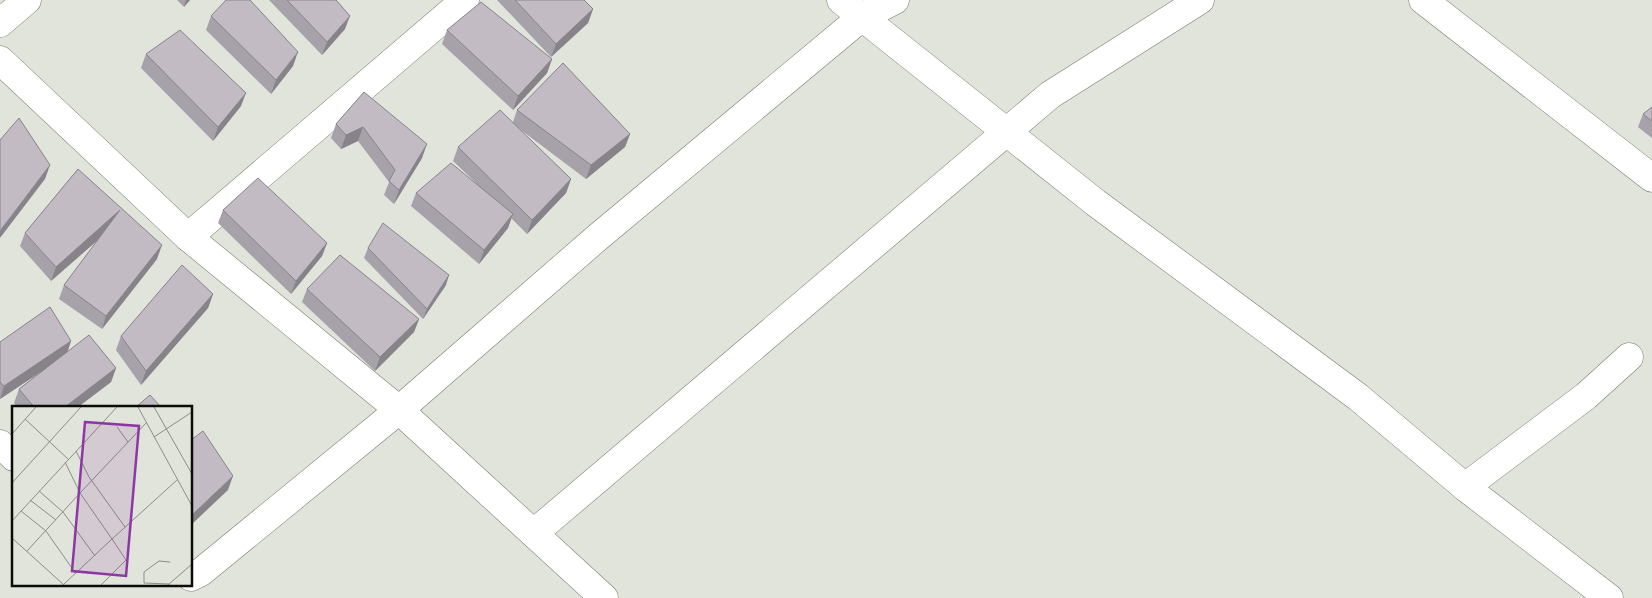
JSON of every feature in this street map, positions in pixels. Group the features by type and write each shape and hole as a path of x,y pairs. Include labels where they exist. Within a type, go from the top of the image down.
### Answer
{"street":[{"path":"0,23 27,0"},
{"path":"188,237 464,0"},
{"path":"841,0 1096,203 1358,397 1465,487 1609,598"},
{"path":"192,576 200,572 399,410 598,237 862,16 895,0"},
{"path":"534,533 1050,95 1200,0"},
{"path":"1422,0 1652,178"},
{"path":"0,60 188,237 399,410 604,598"},
{"path":"1465,487 1586,396 1629,357"},
{"path":"0,444 12,455"}],"building":[{"path":"226,0 250,0 298,52 276,80 211,16"},
{"path":"287,0 336,0 350,16 327,42"},
{"path":"515,0 584,0 593,9 556,44"},
{"path":"481,2 552,59 518,96 447,30"},
{"path":"180,30 246,93 218,127 146,54"},
{"path":"563,63 630,134 591,165 517,110"},
{"path":"364,92 427,144 399,190 389,181 395,170 363,127 346,135 336,124"},
{"path":"1652,107 1652,121 1643,114"},
{"path":"500,110 571,179 532,220 458,147"},
{"path":"19,118 50,165 0,231 0,140"},
{"path":"451,163 513,214 484,250 416,193"},
{"path":"78,169 162,245 106,316 64,285 120,210 56,267 25,233"},
{"path":"258,178 327,243 296,281 223,210"},
{"path":"383,223 449,275 427,309 368,248"},
{"path":"340,255 419,319 380,357 307,289"},
{"path":"182,265 213,294 146,371 121,336"},
{"path":"50,307 71,341 4,386 0,382 0,342"},
{"path":"89,335 116,368 66,406 33,406 19,389"},
{"path":"150,395 160,406 137,406"},
{"path":"203,431 233,476 192,515 192,439"}]}
